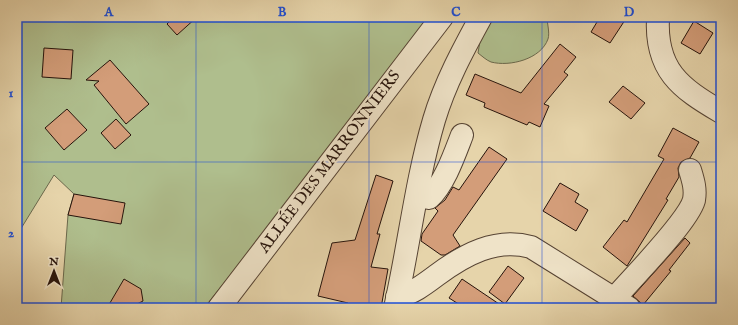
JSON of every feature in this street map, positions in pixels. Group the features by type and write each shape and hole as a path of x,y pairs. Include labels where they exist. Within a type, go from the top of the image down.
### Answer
{"street":[{"name":"ALLÉE DES MARRONNIERS","path":"219,308 442,17"},
{"path":"396,303 416,196 426,151 440,102 454,69 481,17"},
{"path":"658,17 660,45 671,73 685,89 721,112"},
{"path":"416,196 429,198 434,193 453,160 462,135"},
{"path":"396,303 475,251 493,246 518,244 531,247 622,303 678,226 693,201 695,187 690,170"}],"green space":[{"path":"17,17 435,17 204,308 61,308 68,215 74,194 54,175 17,235"},
{"path":"492,17 547,17 549,37 539,52 524,60 507,63 491,62 478,53 481,35"}],"building":[{"path":"174,17 197,17 177,35 167,24"},
{"path":"600,17 627,17 610,43 591,32"},
{"path":"694,21 713,33 700,54 681,43"},
{"path":"560,44 576,57 564,72 568,75 544,104 549,106 540,127 529,122 527,125 484,107 485,103 466,95 475,74 521,93"},
{"path":"44,48 73,50 71,79 42,77"},
{"path":"110,60 149,104 126,124 94,85 99,81 86,80"},
{"path":"623,86 645,103 631,119 609,102"},
{"path":"67,109 87,130 64,150 45,128"},
{"path":"116,119 131,135 115,149 101,133"},
{"path":"673,128 699,142 690,158 681,162 678,168 679,177 666,199 668,200 627,266 603,247 624,220 627,222 664,159 658,156"},
{"path":"489,147 507,159 453,235 460,246 445,255 441,255 421,241 422,234 438,211 435,208 445,200 453,187 459,190"},
{"path":"376,175 393,181 377,234 380,234 371,267 388,269 381,308 347,308 348,303 318,296 332,243 355,240"},
{"path":"560,183 579,194 575,202 588,210 576,231 543,211"},
{"path":"74,194 125,203 121,224 68,215"},
{"path":"685,238 690,243 669,270 671,271 643,305 633,296"},
{"path":"508,266 524,278 505,304 489,292"},
{"path":"124,279 141,289 143,301 129,308 107,308"},
{"path":"462,279 505,308 465,308 449,298"}]}
